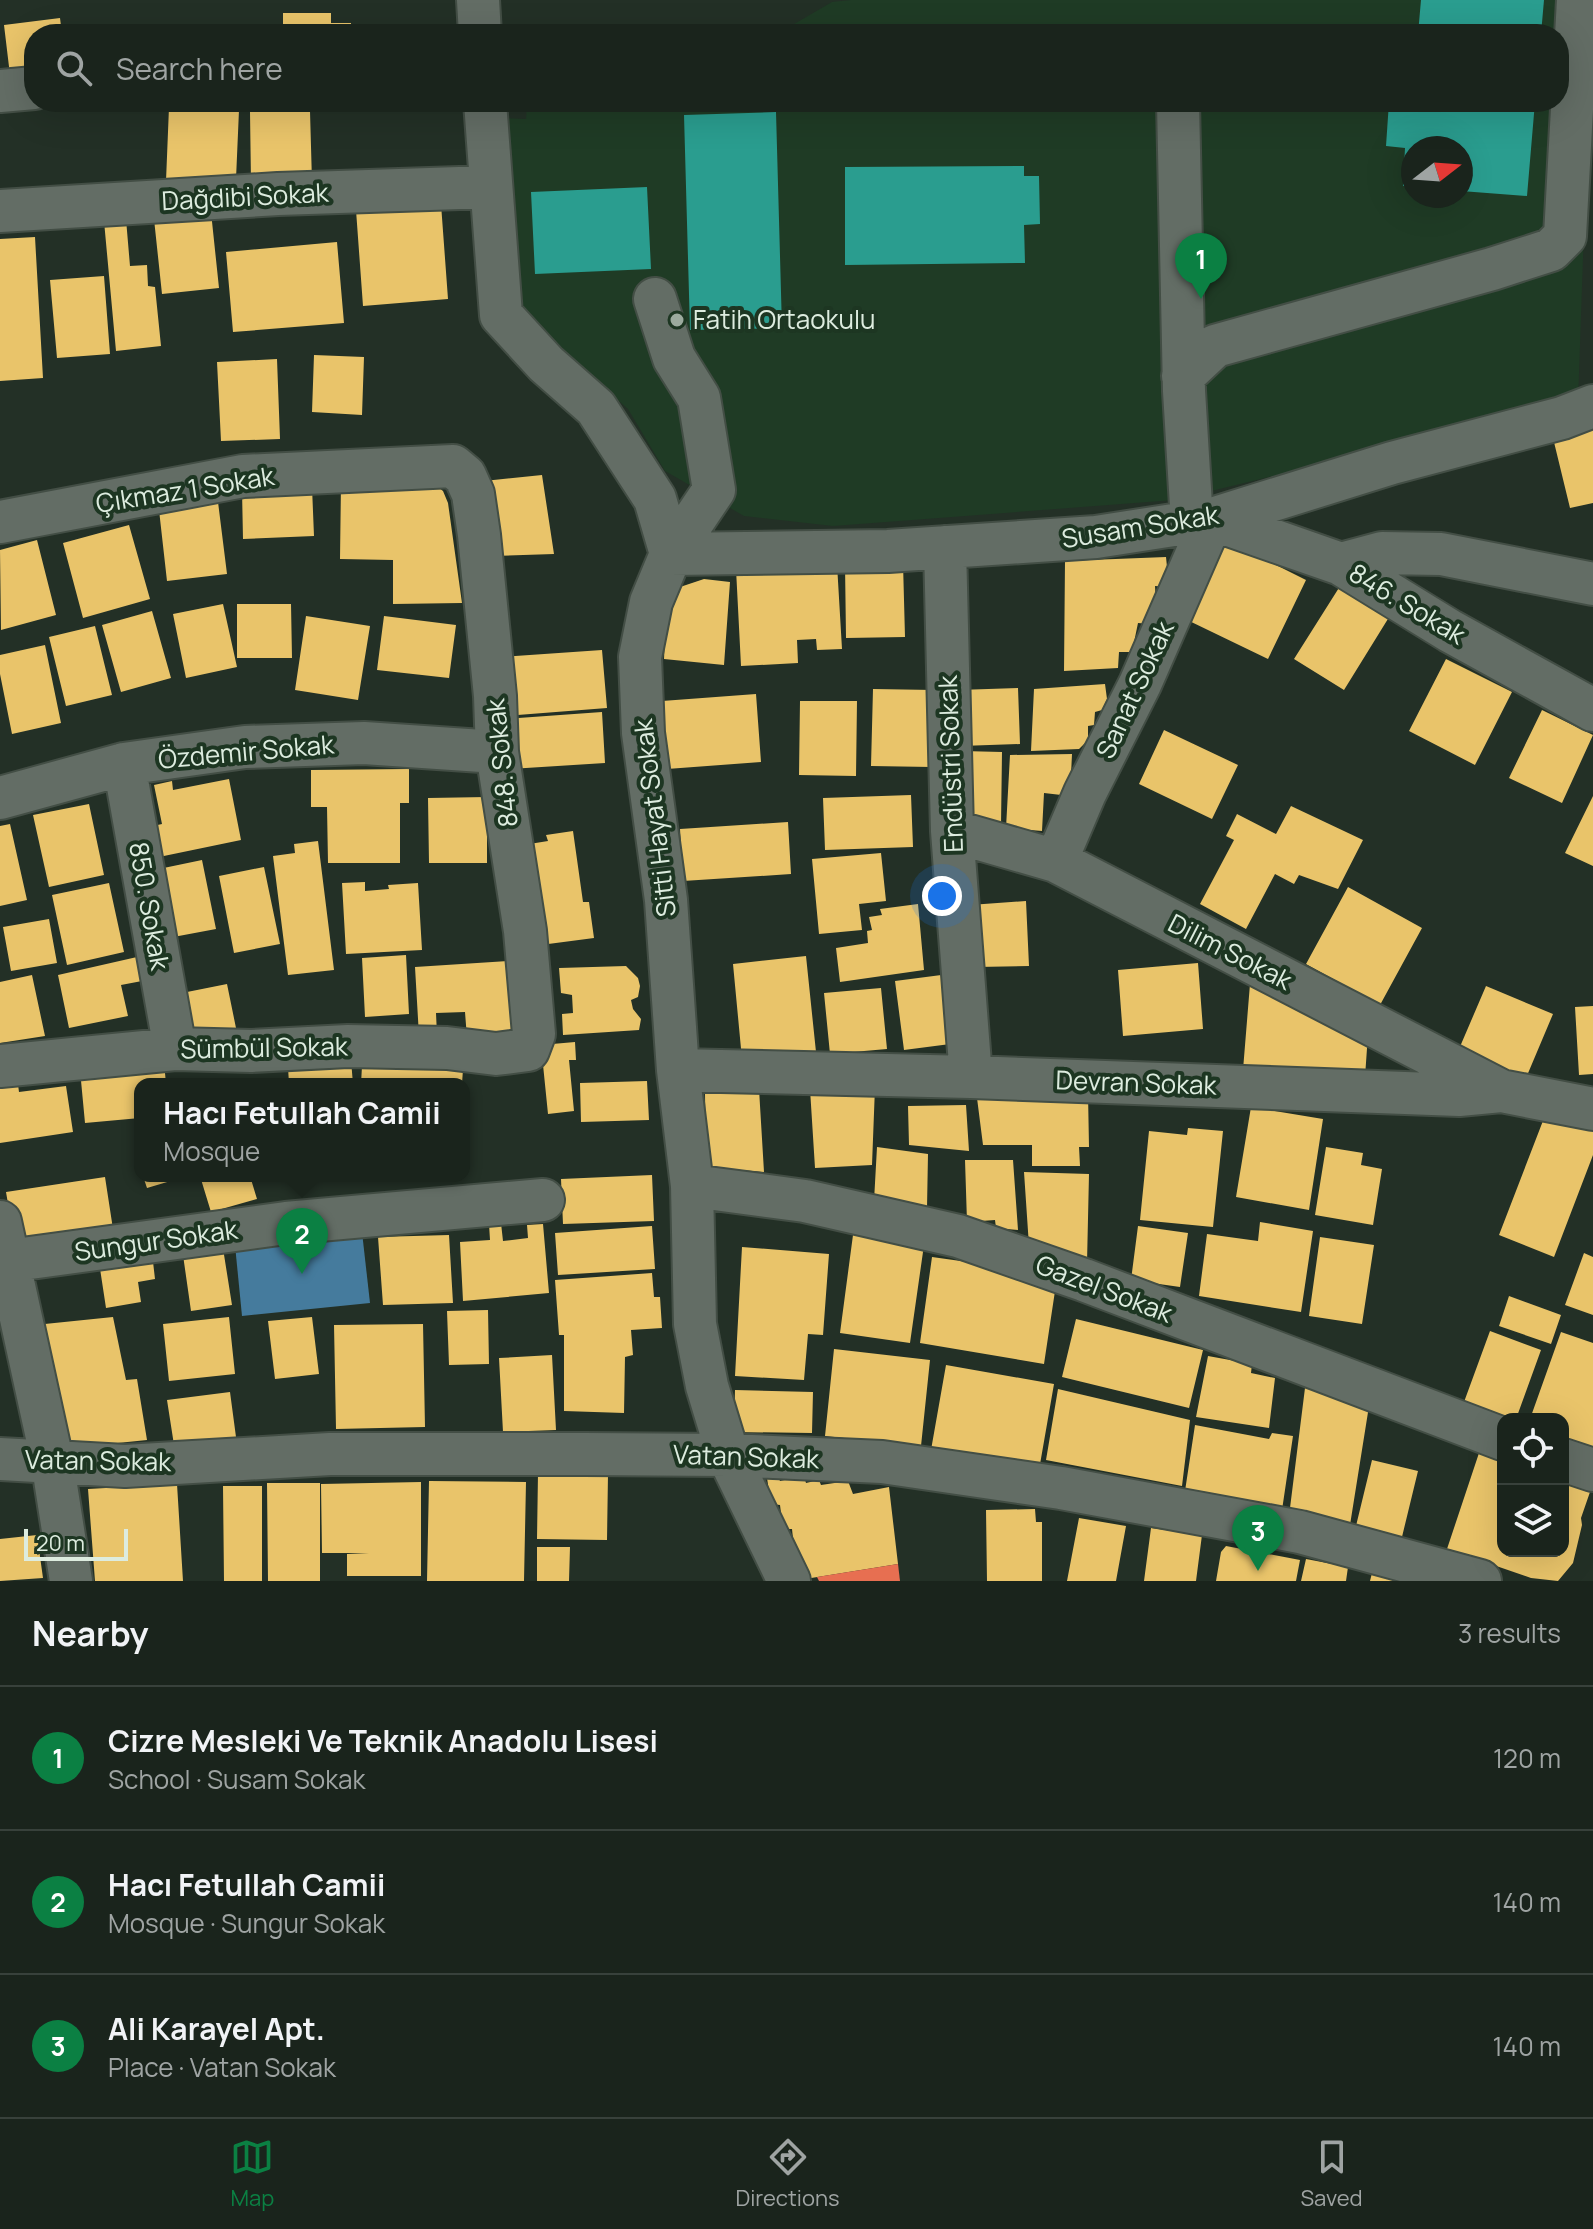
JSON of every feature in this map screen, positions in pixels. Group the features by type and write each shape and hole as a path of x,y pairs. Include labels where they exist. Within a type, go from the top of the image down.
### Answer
{"street":[{"path":"478,0 479,24"},
{"path":"1183,376 1215,346 1551,250 1565,236 1578,0"},
{"path":"0,91 24,89"},
{"path":"486,112 501,315 546,364 596,408 655,499 671,554"},
{"path":"1178,112 1183,376 1202,520"},
{"name":"Dağdibi Sokak","path":"0,211 278,194 490,187"},
{"name":"Sitti Hayat Sokak","path":"655,299 674,358 699,398 714,490 671,554 651,602 640,657 643,733 666,900 678,1070 692,1186 695,1324 707,1386 728,1455 789,1581"},
{"name":"Susam Sokak","path":"671,554 888,551 1096,537 1202,520 1392,463 1562,418 1593,406"},
{"name":"Çıkmaz 1 Sokak","path":"0,522 243,476 453,466 465,476"},
{"name":"848. Sokak","path":"465,476 473,494 479,535 495,696 497,752 525,931 534,1034 528,1050"},
{"name":"846. Sokak","path":"1202,520 1341,564 1450,631 1593,710"},
{"name":"Sanat Sokak","path":"1056,861 1085,793 1140,684 1202,520"},
{"name":"Endüstri Sokak","path":"945,547 952,831 971,1077"},
{"path":"1341,564 1382,553 1441,554 1593,584"},
{"name":"Özdemir Sokak","path":"0,798 124,764 245,747 364,743 497,752"},
{"name":"850. Sokak","path":"124,764 175,1049"},
{"name":"Dilim Sokak","path":"952,831 1056,861 1501,1091"},
{"name":"Sümbül Sokak","path":"0,1066 175,1049 251,1051 362,1046 447,1048 496,1054 528,1050"},
{"name":"Devran Sokak","path":"678,1070 1459,1095 1501,1091 1593,1109"},
{"name":"Gazel Sokak","path":"692,1186 805,1201 958,1236 1378,1389 1497,1437"},
{"name":"Sungur Sokak","path":"4,1242 286,1223 543,1200"},
{"path":"4,1242 52,1460 71,1581"},
{"name":"Vatan Sokak","path":"0,1459 125,1466 330,1454 728,1455 882,1462 1061,1488 1300,1532 1480,1581"},
{"path":"1569,1462 1593,1470"}],"shaded area":[{"path":"851,0 1592,0 1578,402 1174,500 833,526 744,516 665,471 628,409 551,341 513,300 499,118 526,119 527,112 1569,112 1569,24 794,24 832,2"}],"building: Homes":[{"path":"283,13 331,13 331,23 351,23 351,24 283,24"},
{"path":"60,18 61,24 24,24 24,73 10,75 4,25"},
{"path":"169,112 239,112 236,179 200,177 192,183 166,181"},
{"path":"250,112 310,112 312,182 251,183"},
{"path":"441,204 448,299 363,306 356,210"},
{"path":"211,212 219,288 162,294 154,219"},
{"path":"126,219 130,266 147,265 148,286 155,287 161,346 116,351 104,221"},
{"path":"35,237 43,378 0,381 0,239"},
{"path":"337,242 344,323 233,332 226,252"},
{"path":"104,276 110,354 57,358 50,280"},
{"path":"314,355 364,357 362,415 312,412"},
{"path":"277,359 280,439 221,441 217,362"},
{"path":"1593,428 1593,503 1570,508 1553,438"},
{"path":"542,475 554,554 493,556 484,481"},
{"path":"341,483 434,484 443,491 448,503 462,603 393,604 393,560 340,559"},
{"path":"312,487 314,536 243,539 242,490"},
{"path":"217,494 227,574 167,581 158,501"},
{"path":"129,525 150,599 83,618 63,543"},
{"path":"1220,537 1306,580 1268,659 1181,617"},
{"path":"37,540 56,615 1,630 0,550"},
{"path":"1166,557 1169,587 1155,586 1156,605 1150,605 1151,624 1138,623 1132,652 1119,652 1118,668 1064,671 1065,561"},
{"path":"903,563 905,637 846,638 845,564"},
{"path":"837,564 842,649 817,650 816,639 797,640 798,663 741,666 736,569"},
{"path":"704,579 730,582 724,665 664,659 667,594"},
{"path":"1342,583 1391,614 1344,690 1294,659"},
{"path":"223,604 237,667 186,678 173,614"},
{"path":"237,604 291,604 292,658 237,658"},
{"path":"152,611 171,678 121,692 102,625"},
{"path":"306,616 370,626 358,700 295,690"},
{"path":"384,616 456,625 449,678 377,670"},
{"path":"95,626 112,695 66,706 49,637"},
{"path":"45,645 61,723 12,734 0,674 0,655"},
{"path":"602,650 607,708 506,716 502,657"},
{"path":"1446,659 1512,692 1475,765 1409,731"},
{"path":"1105,684 1107,699 1102,710 1095,712 1094,725 1088,726 1088,740 1079,749 1031,751 1034,689"},
{"path":"1018,688 1020,744 961,746 958,690"},
{"path":"873,689 934,690 932,767 871,766"},
{"path":"756,694 761,762 667,769 662,701"},
{"path":"800,701 857,701 856,776 799,775"},
{"path":"1542,710 1593,735 1562,803 1509,778"},
{"path":"602,712 605,763 510,769 506,719"},
{"path":"1164,730 1238,765 1212,819 1139,784"},
{"path":"962,751 1002,752 1001,826 960,825"},
{"path":"1072,754 1070,796 1044,793 1042,831 1006,828 1010,755"},
{"path":"409,769 409,803 400,803 400,863 328,863 327,807 311,807 311,770"},
{"path":"229,779 241,840 159,857 153,826 162,824 154,785 172,781 173,790"},
{"path":"911,795 913,847 825,850 823,798"},
{"path":"1593,796 1593,866 1565,853"},
{"path":"487,797 487,863 429,863 428,798"},
{"path":"89,804 104,875 49,887 33,815"},
{"path":"1291,806 1363,840 1338,889 1299,875 1294,884 1275,874 1246,929 1200,904 1234,840 1226,836 1237,814 1276,834"},
{"path":"788,822 791,874 683,881 680,829"},
{"path":"10,824 27,900 0,906 0,826"},
{"path":"573,831 583,902 589,902 594,938 533,946 517,846 548,841 546,835"},
{"path":"318,841 334,970 288,975 273,856 295,853 294,844"},
{"path":"881,853 886,901 859,904 862,930 819,934 812,859"},
{"path":"202,860 216,929 168,938 154,870"},
{"path":"264,867 280,944 234,953 219,876"},
{"path":"365,882 365,891 389,889 388,885 418,883 422,950 346,954 342,883"},
{"path":"109,883 124,952 67,965 52,895"},
{"path":"1348,887 1422,928 1380,1005 1306,964"},
{"path":"1026,901 1029,966 976,967 970,905"},
{"path":"918,904 924,970 840,982 836,948 868,943 867,931 872,930 869,917 882,915 880,909"},
{"path":"49,919 57,963 11,971 3,927"},
{"path":"406,955 409,1014 365,1017 362,958"},
{"path":"806,956 816,1052 742,1059 733,964"},
{"path":"137,957 142,981 121,985 128,1016 69,1028 58,975"},
{"path":"508,961 514,1034 467,1038 465,1012 436,1013 437,1035 419,1036 415,967"},
{"path":"1198,963 1203,1029 1123,1036 1118,970"},
{"path":"626,966 638,978 640,986 638,997 631,1000 633,1009 641,1019 639,1030 563,1035 562,1014 573,1013 572,995 561,993 559,968"},
{"path":"949,974 958,1043 904,1050 895,981"},
{"path":"32,975 45,1036 0,1043 0,982"},
{"path":"227,984 236,1028 185,1038 177,994"},
{"path":"1250,984 1272,991 1272,998 1292,999 1368,1034 1365,1077 1243,1070"},
{"path":"1486,986 1553,1014 1526,1078 1459,1049"},
{"path":"881,988 887,1049 830,1054 824,993"},
{"path":"1593,1006 1593,1074 1579,1075 1575,1007"},
{"path":"575,1042 576,1060 569,1060 574,1111 548,1114 541,1045"},
{"path":"351,1060 352,1078 289,1078 288,1067"},
{"path":"164,1062 165,1078 134,1078 134,1119 85,1123 80,1070"},
{"path":"362,1066 463,1069 462,1078 361,1078"},
{"path":"17,1077 19,1092 66,1086 73,1132 0,1143 0,1079"},
{"path":"647,1081 649,1120 581,1122 580,1083"},
{"path":"875,1087 872,1165 815,1168 810,1089"},
{"path":"759,1089 764,1172 706,1167 705,1094"},
{"path":"1088,1093 1089,1147 1079,1147 1080,1166 1032,1166 1032,1145 983,1145 977,1098"},
{"path":"966,1105 969,1151 909,1145 908,1106"},
{"path":"1251,1107 1323,1119 1309,1210 1236,1197"},
{"path":"1546,1113 1593,1131 1593,1155 1554,1257 1499,1235"},
{"path":"1188,1128 1223,1131 1213,1227 1140,1220 1149,1131 1187,1135"},
{"path":"877,1147 928,1154 927,1208 874,1201"},
{"path":"1326,1147 1363,1153 1361,1165 1382,1169 1373,1225 1315,1215"},
{"path":"965,1160 1013,1160 1018,1230 996,1228 995,1220 967,1222"},
{"path":"1024,1172 1089,1174 1087,1263 1029,1246"},
{"path":"652,1175 654,1221 563,1224 561,1179"},
{"path":"105,1177 113,1229 15,1245 6,1192"},
{"path":"145,1182 167,1182 147,1188"},
{"path":"202,1182 252,1182 257,1199 211,1212"},
{"path":"1260,1222 1313,1231 1301,1312 1199,1296 1207,1234 1258,1241"},
{"path":"501,1223 503,1241 528,1238 527,1225 543,1224 549,1293 463,1301 460,1242 490,1240 489,1224"},
{"path":"652,1226 655,1269 558,1275 555,1233"},
{"path":"1138,1226 1188,1233 1180,1287 1131,1280"},
{"path":"449,1235 453,1303 383,1305 378,1237"},
{"path":"853,1235 924,1245 910,1343 840,1333"},
{"path":"1320,1237 1374,1245 1362,1324 1309,1316"},
{"path":"222,1242 232,1305 191,1311 182,1248"},
{"path":"742,1247 829,1254 823,1335 808,1334 804,1380 735,1376"},
{"path":"152,1253 155,1279 138,1282 141,1302 106,1308 99,1262"},
{"path":"1584,1253 1593,1257 1593,1315 1565,1305"},
{"path":"932,1257 982,1264 1055,1291 1044,1364 920,1343"},
{"path":"652,1273 654,1297 660,1297 662,1328 631,1330 633,1355 625,1357 624,1413 564,1411 564,1335 559,1335 555,1280"},
{"path":"1509,1296 1561,1315 1551,1344 1499,1326"},
{"path":"488,1310 489,1364 449,1365 447,1311"},
{"path":"113,1317 126,1380 137,1379 147,1440 69,1448 35,1325"},
{"path":"229,1317 235,1374 169,1381 163,1324"},
{"path":"312,1317 319,1374 275,1379 268,1321"},
{"path":"1076,1319 1203,1350 1189,1408 1062,1377"},
{"path":"423,1324 425,1427 336,1429 334,1325"},
{"path":"1490,1331 1541,1350 1518,1413 1497,1415 1464,1402"},
{"path":"1561,1332 1593,1343 1593,1455 1569,1447 1569,1413 1532,1413"},
{"path":"834,1349 930,1360 921,1446 825,1436"},
{"path":"552,1355 556,1430 503,1432 499,1358"},
{"path":"1208,1356 1252,1364 1251,1373 1275,1378 1269,1428 1196,1417"},
{"path":"946,1365 1054,1384 1039,1470 931,1450"},
{"path":"1305,1388 1369,1406 1350,1525 1289,1516"},
{"path":"1058,1389 1190,1420 1182,1486 1046,1460"},
{"path":"735,1390 813,1392 812,1433 734,1432"},
{"path":"230,1392 236,1437 174,1445 167,1400"},
{"path":"1195,1425 1269,1439 1272,1433 1293,1436 1282,1510 1185,1491"},
{"path":"1479,1453 1497,1459 1497,1557 1569,1557 1569,1483 1590,1492 1581,1518 1573,1563 1558,1581 1531,1578 1447,1549"},
{"path":"1372,1460 1418,1471 1401,1541 1355,1530"},
{"path":"538,1473 608,1474 607,1540 537,1539"},
{"path":"778,1476 780,1481 804,1476 806,1483 819,1480 821,1485 848,1481 853,1494 889,1487 898,1564 805,1579 801,1556 795,1557 792,1529 783,1529 780,1505 771,1504 767,1478"},
{"path":"429,1481 526,1482 524,1581 427,1581"},
{"path":"421,1482 421,1576 347,1576 347,1554 369,1553 322,1553 321,1484"},
{"path":"267,1483 320,1483 320,1581 268,1581"},
{"path":"177,1484 183,1581 95,1581 88,1489"},
{"path":"223,1486 262,1486 262,1581 224,1581"},
{"path":"1035,1509 1036,1522 1042,1522 1042,1581 987,1581 986,1510"},
{"path":"1079,1518 1126,1526 1116,1581 1067,1581"},
{"path":"1151,1528 1202,1535 1196,1581 1144,1581"},
{"path":"37,1535 43,1578 0,1581 0,1539"},
{"path":"1226,1546 1300,1560 1296,1581 1216,1581 1221,1552"},
{"path":"537,1547 570,1547 569,1581 537,1581"},
{"path":"1306,1559 1348,1567 1346,1581 1301,1581"},
{"path":"1372,1573 1403,1581 1370,1581"}],"building: Shops":[{"path":"898,1564 900,1581 819,1581 817,1577"}],"building: Schools":[{"path":"1421,0 1544,0 1542,24 1419,24"},
{"path":"776,112 782,328 690,330 684,115"},
{"path":"1388,112 1534,112 1527,196 1473,192 1473,136 1401,136 1401,148 1386,146"},
{"path":"1024,166 1024,176 1039,176 1040,224 1024,225 1025,263 845,265 845,167"},
{"path":"647,187 651,269 535,274 531,192"}],"building: Public":[{"path":"362,1232 370,1303 242,1316 235,1245"}],"place":[{"name":"Cizre Mesleki Ve Teknik Anadolu Lisesi","path":"1201,299"},
{"name":"Fatih Ortaokulu","path":"677,320"},
{"name":"Hacı Fetullah Camii","path":"302,1274"},
{"name":"Ali Karayel Apt.","path":"1258,1571"}]}
